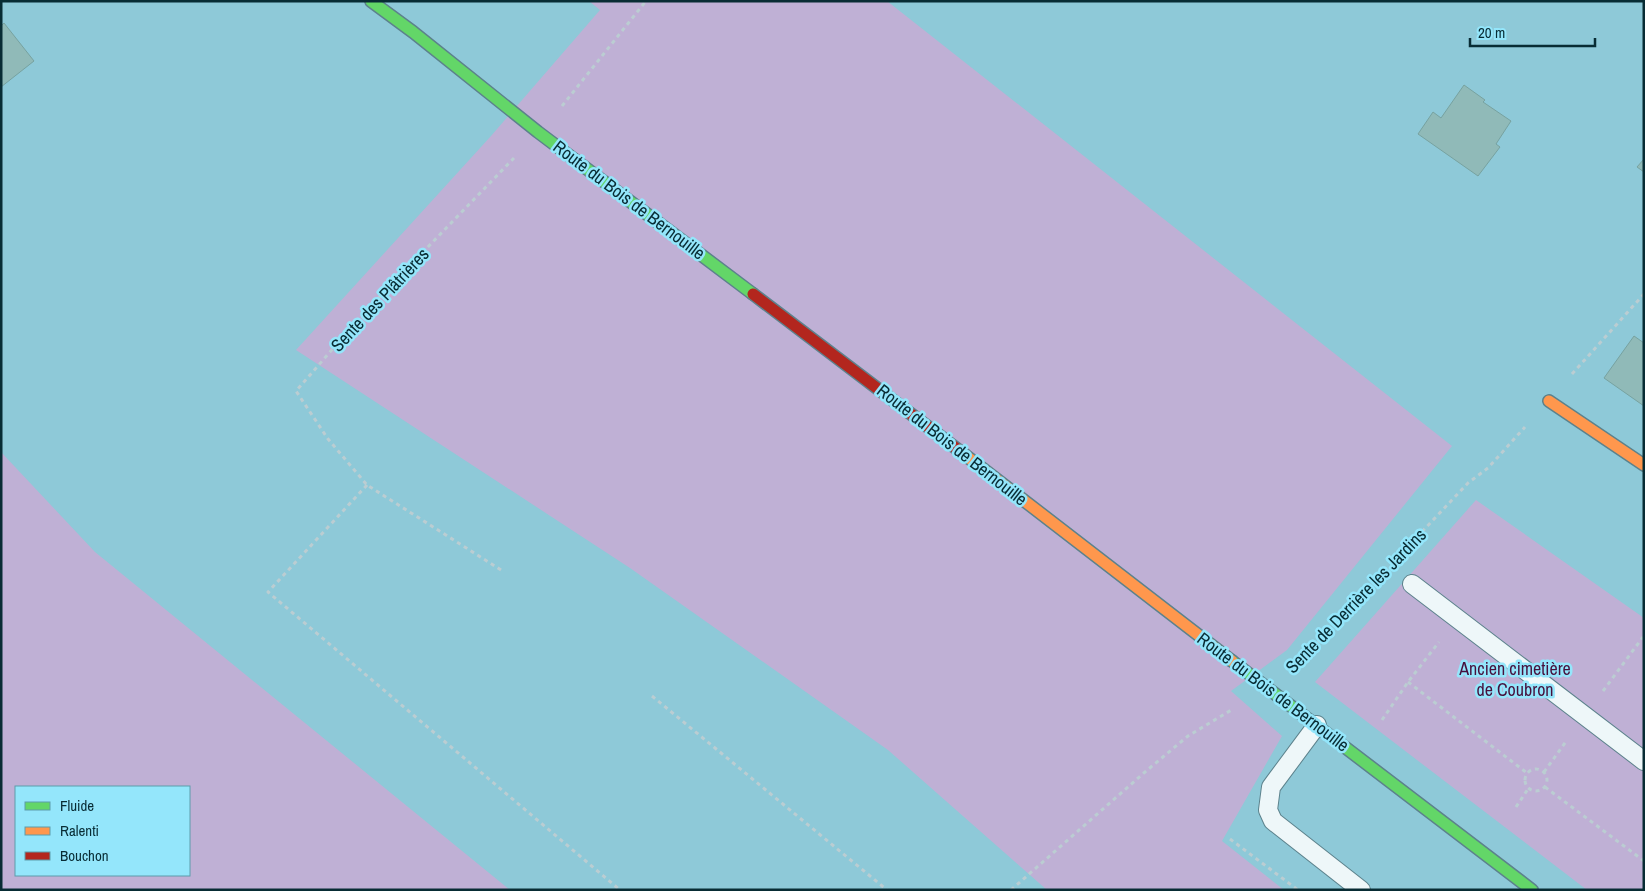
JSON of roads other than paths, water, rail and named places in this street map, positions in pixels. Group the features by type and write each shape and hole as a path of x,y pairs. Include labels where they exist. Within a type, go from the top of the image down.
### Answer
{"street":[{"name":"Route du Bois de Bernouille","path":"371,1 413,32 538,132 837,357 1532,890"},
{"path":"1549,401 1644,465"}],"lane":[{"path":"1412,584 1644,761"},
{"path":"1318,725 1271,787 1268,810 1274,820 1360,890"}],"park label":[{"name":"Ancien cimetière de Coubron","path":"1515,680"}]}
